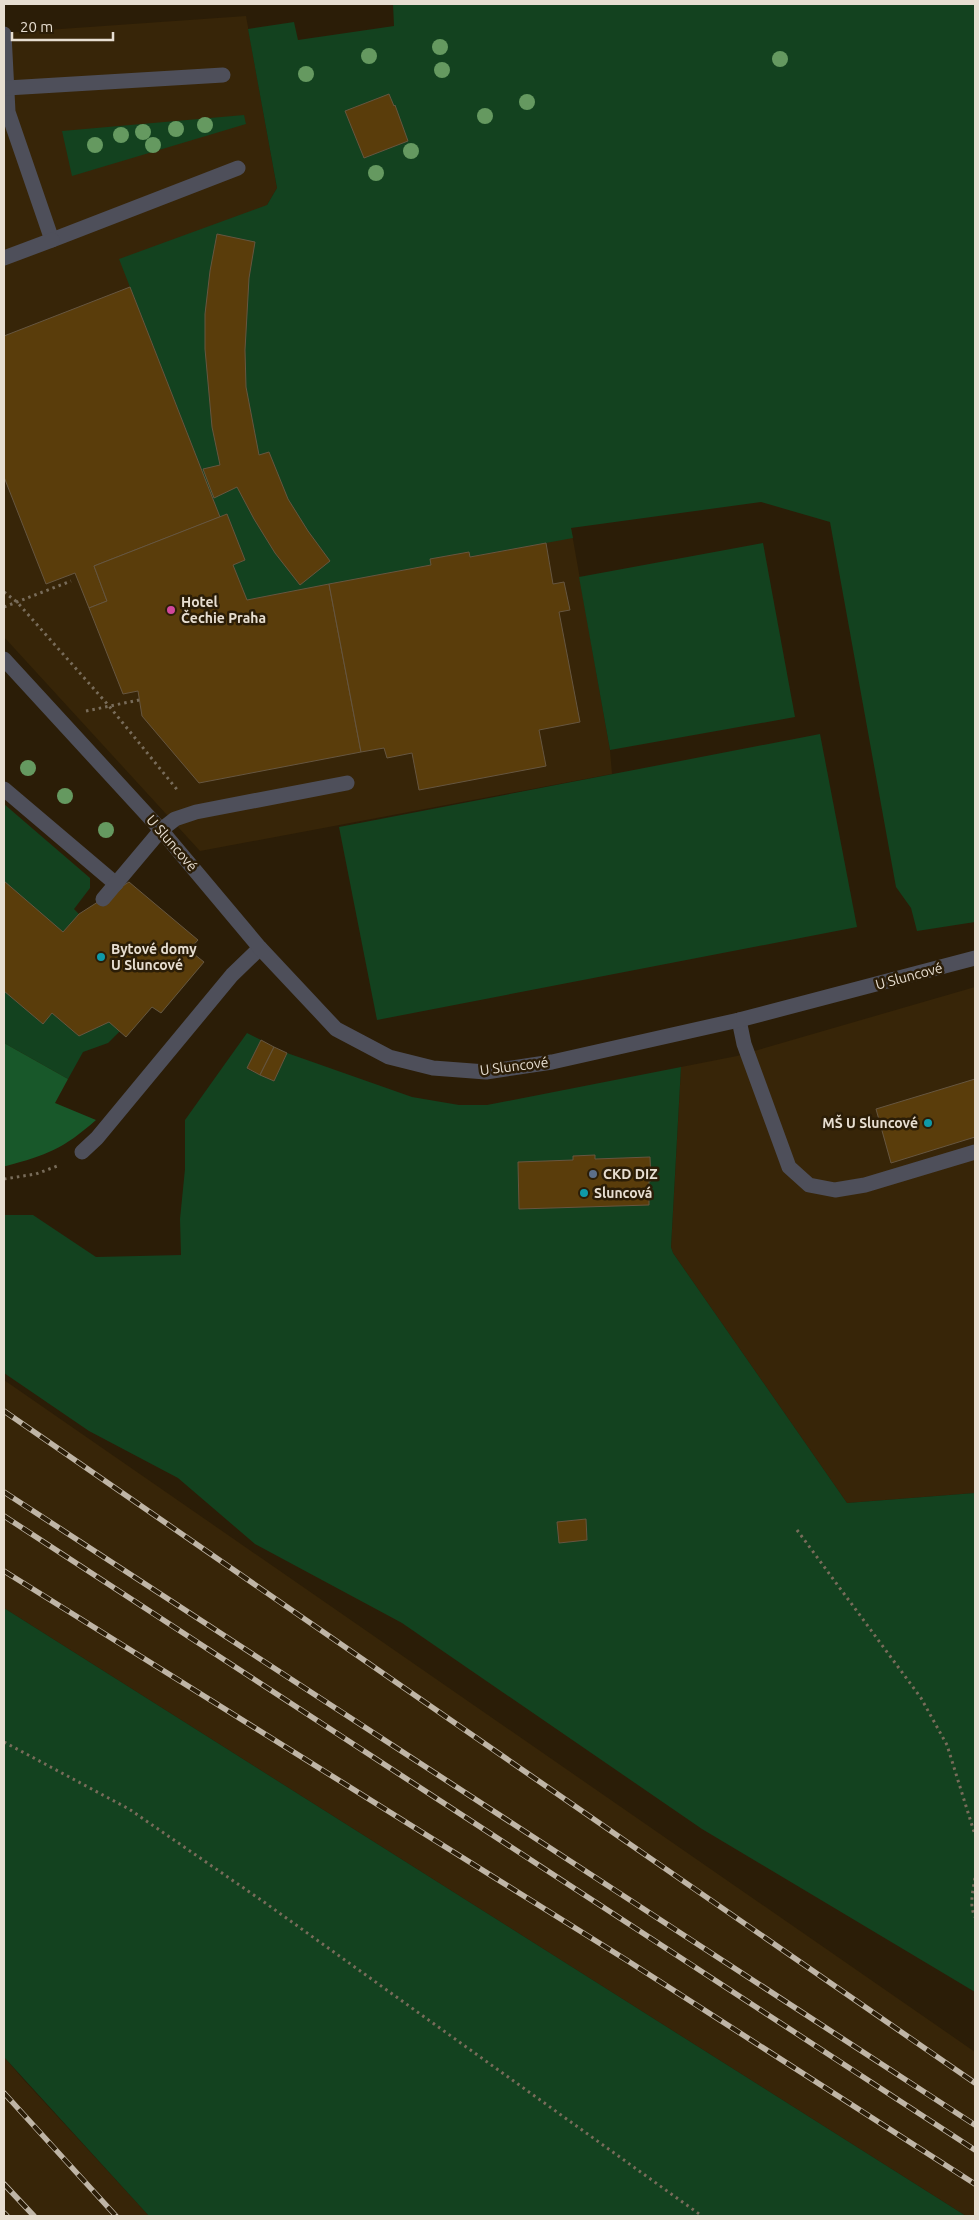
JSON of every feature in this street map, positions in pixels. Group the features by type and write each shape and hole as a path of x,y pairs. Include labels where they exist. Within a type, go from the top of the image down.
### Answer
{"street":[{"path":"4,34 8,112 52,240"},
{"path":"7,88 223,75"},
{"path":"4,258 238,168"},
{"name":"U Sluncové","path":"4,659 161,830 260,948 336,1029 389,1057 433,1068 486,1072 552,1062 739,1020 975,958"},
{"path":"103,898 161,830 175,819 196,812 347,783"},
{"path":"4,789 116,884"},
{"path":"82,1152 97,1138 232,974 260,948"},
{"path":"739,1020 744,1044 789,1167 809,1185 835,1190 866,1185 975,1152"}],"path":[{"path":"4,607 71,581"},
{"path":"4,592 17,602 109,706 196,812"},
{"path":"83,712 139,700"},
{"path":"4,1179 36,1174 58,1166 82,1152"},
{"path":"797,1530 921,1698 947,1745 975,1835"},
{"path":"4,1742 129,1809 264,1902 702,2216"},
{"path":"975,1878 972,1897 972,1912 975,1918"}],"shaded area":[{"path":"246,16 277,188 267,205 571,528 610,750 612,774 200,851 4,637 4,33"},
{"path":"975,987 975,1493 847,1503 673,1253 671,1247 681,1067 737,1056"},
{"path":"4,1380 975,2052 975,2216 966,2216 4,1608"},
{"path":"4,2057 23,2079 149,2216 4,2216"}],"green space":[{"path":"393,4 975,4 975,922 917,931 911,908 896,887 830,522 761,502 571,528 573,538 470,557 468,552 431,559 431,565 247,600 233,565 245,560 227,514 220,517 119,259 267,205 277,188 248,29 294,22 298,40 394,26"},
{"path":"244,115 246,124 72,176 62,131"},
{"path":"763,543 795,717 610,750 579,577"},
{"path":"820,734 857,927 377,1020 339,827"},
{"name":"Bytové domy U Sluncové","path":"4,804 90,878 90,888 74,909 79,914 63,932 198,969 161,1013 152,1007 126,1037 120,1031 108,1043 83,1052 68,1079 4,1043"},
{"path":"247,1033 261,1040 247,1069 274,1081 287,1053 412,1097 459,1105 487,1105 681,1067 671,1247 673,1253 847,1503 975,1493 975,1992 702,1829 402,1623 255,1544 178,1478 89,1431 4,1373 4,1215 33,1215 96,1257 181,1255 180,1219 185,1169 185,1120","holes":["595,1155 595,1159 650,1157 649,1205 519,1209 518,1162 573,1160 573,1156","585,1519 587,1540 559,1543 557,1522"]},
{"path":"4,1043 68,1079 55,1103 96,1120 74,1138 54,1150 6,1166 4,1166"},
{"path":"4,1608 966,2216 149,2216 4,2057"}],"building":[{"path":"389,94 408,141 364,158 345,111"},
{"path":"217,234 255,242 249,278 245,350 246,387 259,455 269,452 288,499 330,561 300,585 275,553 237,487 214,498 203,469 220,465 212,427 205,349 205,314"},
{"path":"130,287 220,517 94,566 107,601 89,608 75,573 46,584 4,477 4,336"},
{"path":"227,514 245,560 233,565 247,600 329,584 361,752 199,783 142,716 138,691 123,694 89,608 107,601 94,566"},
{"path":"546,543 553,584 564,582 570,610 559,612 580,722 539,730 546,766 419,790 412,753 387,758 384,748 361,752 329,584 431,565 430,559 469,552 470,557"},
{"name":"Bytové domy U Sluncové","path":"4,881 63,932 79,914 129,882 198,940 189,950 204,962 161,1013 152,1007 126,1037 109,1022 79,1036 52,1013 43,1024 4,991"},
{"path":"261,1040 274,1047 260,1075 247,1068"},
{"path":"274,1047 287,1053 274,1081 260,1075"},
{"name":"MŠ U Sluncové","path":"975,1079 975,1137 891,1163 876,1109"},
{"name":"Sluncová","path":"595,1155 595,1159 650,1157 649,1205 519,1209 518,1162 573,1160 573,1156"},
{"path":"586,1519 587,1540 559,1543 557,1522"}],"railway":[{"path":"4,1411 975,2083"},
{"path":"4,1492 975,2125"},
{"path":"4,1516 975,2150"},
{"path":"4,1571 628,1961 975,2184"},
{"path":"4,2093 116,2216"},
{"path":"4,2184 34,2216"},
{"path":"4,2213 7,2216"}],"place":[{"name":"Hotel Čechie Praha","path":"171,610"},
{"name":"Bytové domy U Sluncové","path":"101,957"},
{"name":"MŠ U Sluncové","path":"928,1123"},
{"name":"CKD DIZ","path":"593,1174"},
{"name":"Sluncová","path":"584,1193"}]}
